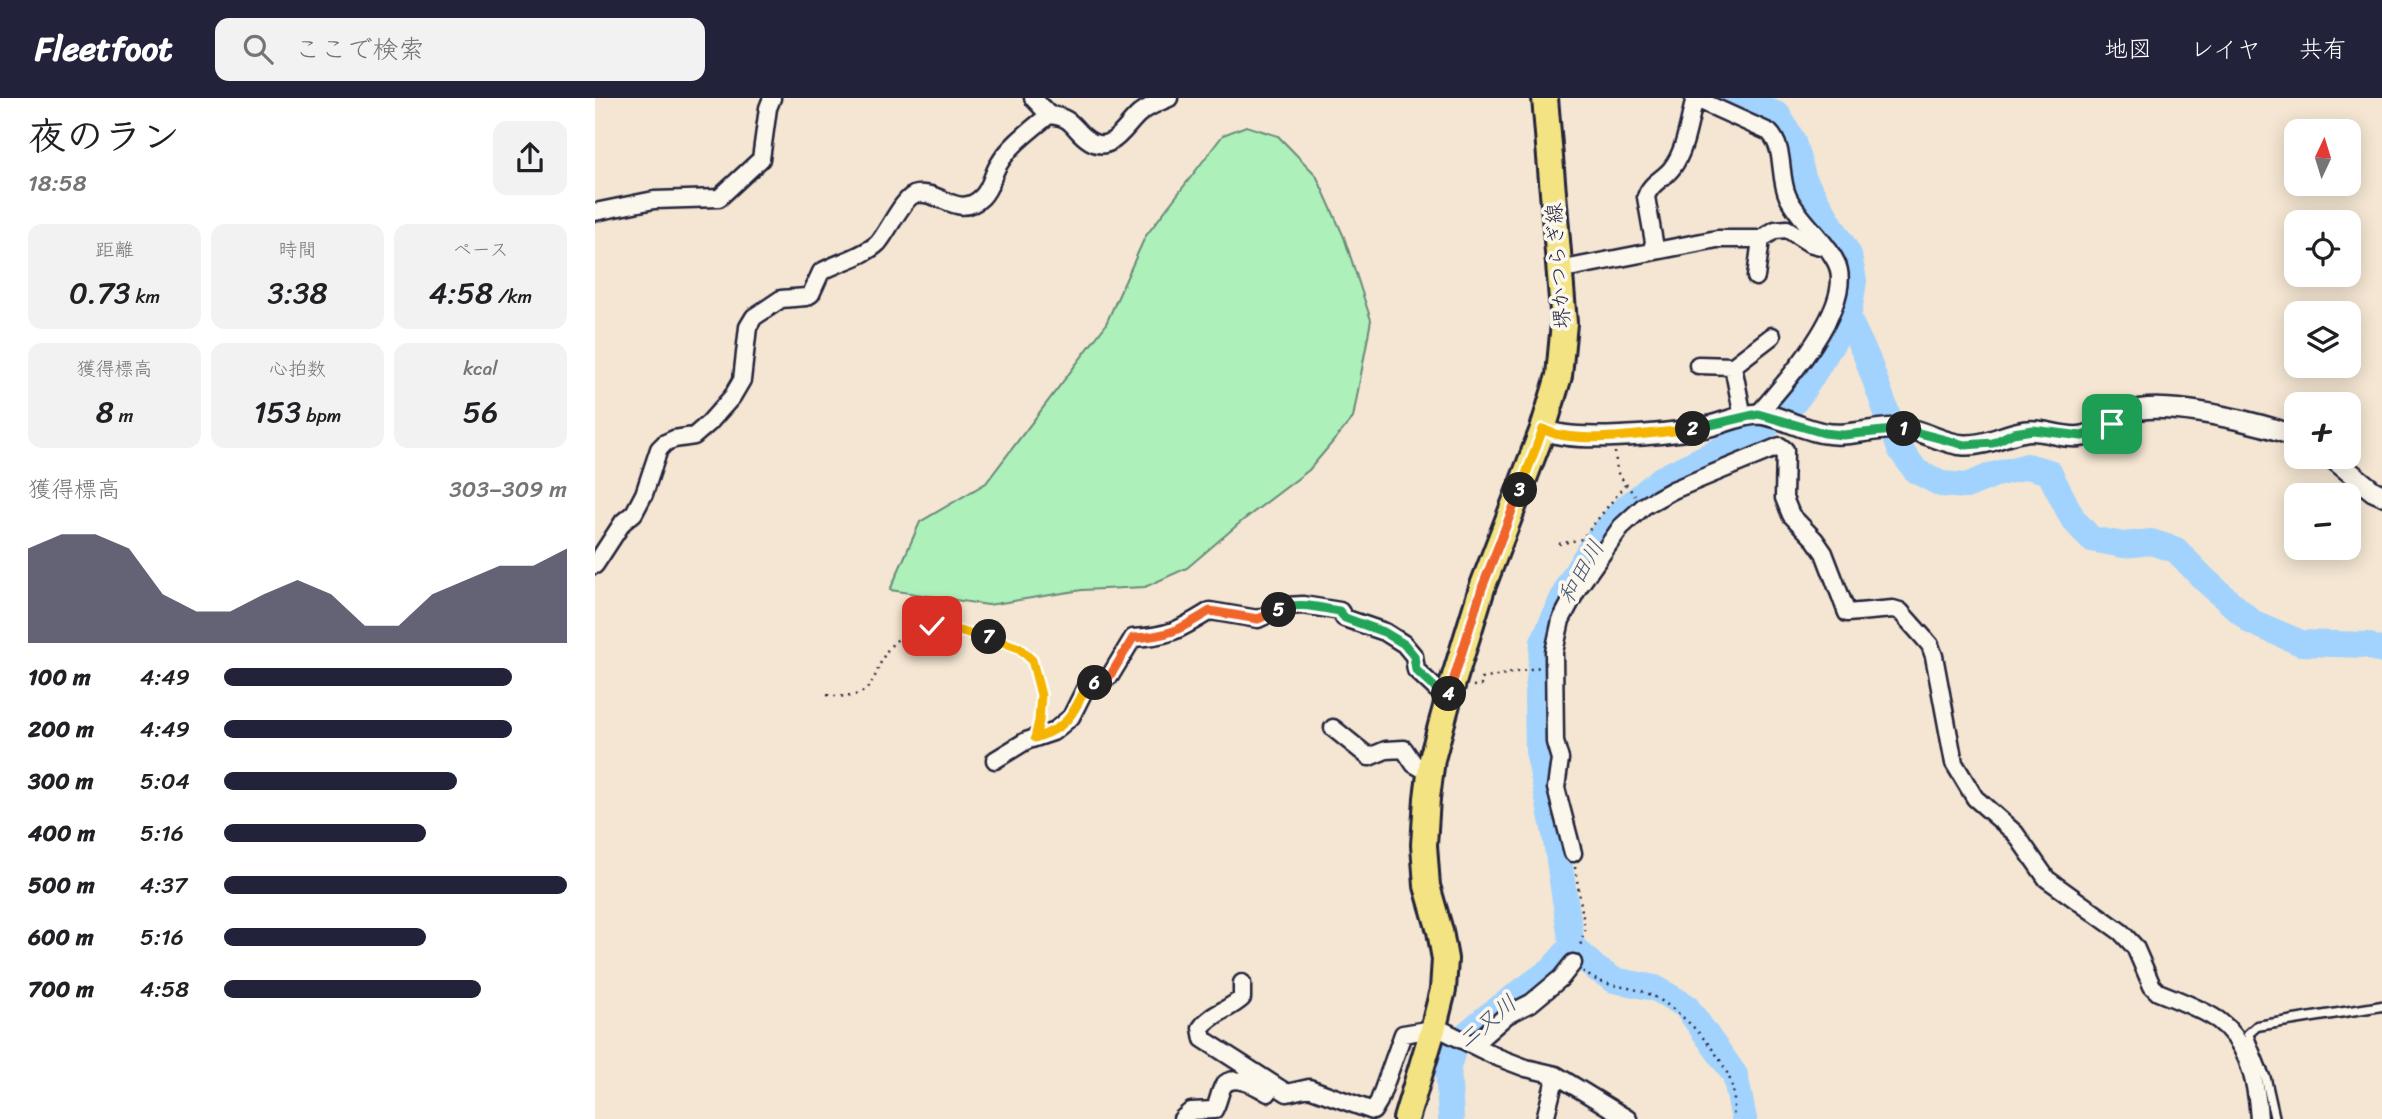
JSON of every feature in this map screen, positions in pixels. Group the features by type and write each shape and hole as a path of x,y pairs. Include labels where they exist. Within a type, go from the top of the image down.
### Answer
{"main road":[{"name":"堺かつらぎ線","path":"1406,1119 1443,990 1445,959 1427,886 1424,845 1430,773 1449,695 1482,588 1543,429 1559,376 1564,323 1545,98"}],"street":[{"path":"595,212 654,200 719,198 761,159 768,108 772,98"},
{"path":"1033,98 1049,115 1060,116 1075,124 1090,141 1103,145 1112,142 1139,113 1168,98"},
{"path":"1651,252 1654,242 1646,197 1648,190 1672,169 1680,151 1694,98 1769,132 1778,141 1783,181 1789,198 1828,248 1838,266 1840,283 1837,301 1799,368 1757,416"},
{"path":"595,565 622,522 634,513 644,494 659,449 674,439 694,436 709,424 732,397 742,380 748,327 754,317 782,299 806,297 811,293 821,272 869,250 878,242 911,196 920,193 956,206 970,205 982,197 993,182 997,165 1049,115"},
{"path":"1559,270 1717,239 1761,239 1775,230 1787,229 1809,243 1828,248"},
{"path":"1756,277 1761,239"},
{"path":"1698,365 1733,366 1772,337"},
{"path":"1733,366 1757,416"},
{"path":"1543,429 1559,436 1588,438 1702,428 1757,416 1800,428 1843,435 1908,429 1965,445 1993,443 2013,433 2033,430 2082,436 2112,424 2130,412 2154,407 2245,421 2284,433"},
{"path":"1573,853 1556,788 1560,759 1555,742 1554,652 1561,620 1578,589 1621,527 1644,506 1673,490 1780,446 1800,428"},
{"path":"1780,446 1785,450 1784,498 1791,515 1824,552 1847,613 1892,609 1900,611 1930,645 1954,763 1975,799 2015,834 2047,879 2121,932 2135,947 2152,986 2158,992 2208,1014 2233,1035 2252,1069 2259,1119"},
{"path":"2346,469 2382,495"},
{"path":"995,760 1026,740 1053,732 1072,718 1086,687 1110,676 1133,638 1161,636 1183,628 1210,611 1258,619 1286,606 1303,605 1339,611 1345,618 1384,632 1404,644 1414,656 1416,670 1449,695"},
{"path":"1333,728 1369,757 1386,750 1404,749 1414,764 1430,773"},
{"path":"1474,1044 1507,1015 1531,1003 1561,978 1575,959"},
{"path":"1242,983 1242,998 1231,1007 1206,1019 1201,1028 1203,1039 1287,1093"},
{"path":"1182,1119 1191,1111 1215,1110 1221,1088 1233,1081 1250,1083 1274,1096 1309,1088 1373,1111 1403,1034 1434,1027 1497,1057 1556,1075 1628,1119"},
{"path":"1545,1119 1556,1075"}],"lane":[{"path":"2275,1119 2266,1079 2248,1034 2257,1026 2382,1006"}],"path":[{"path":"1613,436 1617,472 1630,490"},
{"path":"1559,544 1582,539 1625,485"},
{"path":"827,695 847,698 865,692 876,677 886,651 901,637 916,629 932,626 961,631 1008,643 1019,648 1032,660 1041,695 1035,738"},
{"path":"1449,695 1481,685 1482,679 1532,668"},
{"path":"1573,853 1584,912 1583,940 1575,959 1591,979 1649,994 1682,1016 1727,1071 1734,1098 1733,1119"}],"green space":[{"path":"1246,126 1278,136 1316,175 1344,237 1371,320 1353,418 1309,470 1242,521 1187,568 1145,587 1082,590 988,605 890,590 920,522 986,483 1105,326 1145,237 1223,135"}],"waterway":[{"name":"和田川","path":"1733,98 1778,115 1792,139 1804,180 1849,255 1854,281 1848,318 1802,392 1785,414 1757,432 1661,479 1621,512 1592,546 1569,584 1543,642 1537,699 1538,751 1554,828 1572,946 1595,968 1614,980 1655,988 1686,1006 1735,1075 1744,1119"},
{"path":"1848,318 1867,358 1900,449 1916,471 1941,484 1966,486 2027,466 2049,472 2073,519 2091,539 2123,545 2151,542 2176,550 2252,622 2301,643 2367,645 2382,651"},
{"name":"二又川","path":"1451,1119 1448,1067 1455,1044 1552,969 1572,946"}],"route":[{"path":"932,626 996,639 1019,648 1032,660 1041,695 1035,738 1053,732 1072,718 1086,687 1110,676 1133,638 1161,636 1183,628 1210,611 1258,619 1286,606 1303,605 1339,611 1345,618 1384,632 1404,644 1414,656 1416,670 1448,700 1482,588 1543,429 1559,436 1588,438 1702,428 1758,414 1824,433 1843,435 1908,429 1965,445 1993,443 2013,433 2033,430 2082,436 2112,424"}]}
